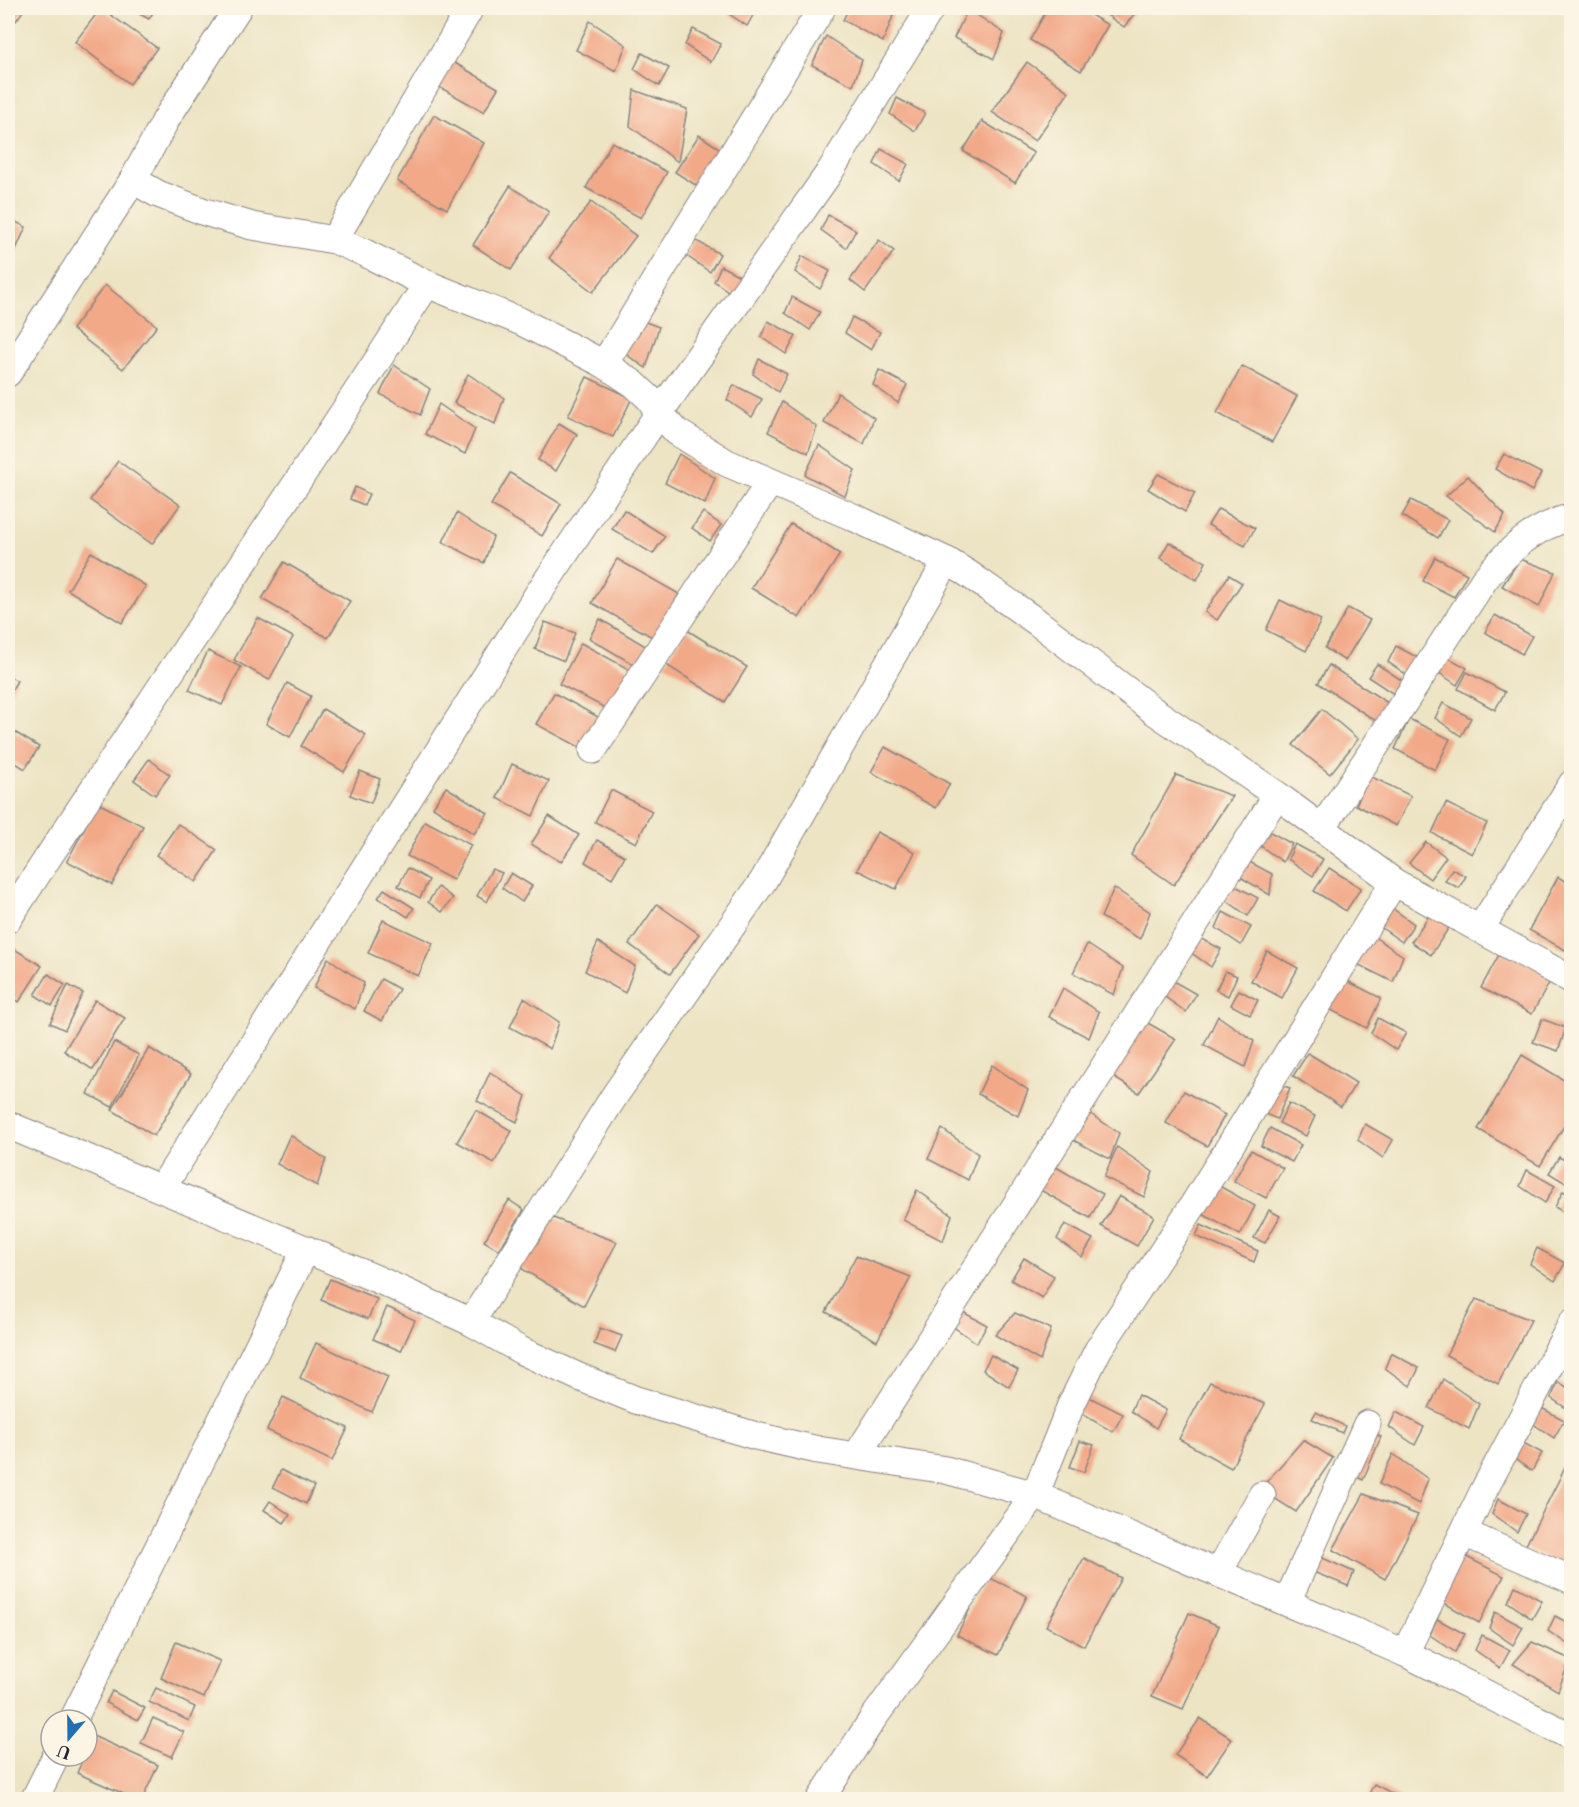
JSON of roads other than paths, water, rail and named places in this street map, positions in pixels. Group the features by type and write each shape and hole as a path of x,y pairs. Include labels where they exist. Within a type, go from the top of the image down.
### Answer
{"street":[{"path":"8,373 132,180 168,117 238,8"},
{"path":"604,364 822,8"},
{"path":"162,1188 531,604 658,413 829,173 931,8"},
{"path":"334,240 468,12"},
{"path":"132,180 158,194 214,215 252,226 334,240 427,284 522,322 604,364 634,384 651,399 658,413 677,432 727,463 853,517 947,561 1037,622 1154,711 1277,795 1394,882 1572,980"},
{"path":"8,919 217,600 328,439 427,284"},
{"path":"593,750 770,482"},
{"path":"1322,828 1477,590 1503,555 1557,520 1572,517"},
{"path":"471,1322 615,1095 763,880 947,561"},
{"path":"1480,929 1572,784"},
{"path":"857,1455 1277,795"},
{"path":"820,1800 879,1710 1035,1495 1071,1405 1098,1350 1192,1207 1394,882"},
{"path":"8,1125 306,1249 471,1322 522,1351 636,1400 756,1436 818,1450 946,1470 1035,1495 1405,1653 1572,1737"},
{"path":"80,1708 306,1249"},
{"path":"1405,1653 1484,1490 1572,1323"},
{"path":"1287,1602 1367,1424"},
{"path":"1218,1573 1262,1495"},
{"path":"1464,1533 1572,1580"},
{"path":"34,1800 50,1768"}]}
